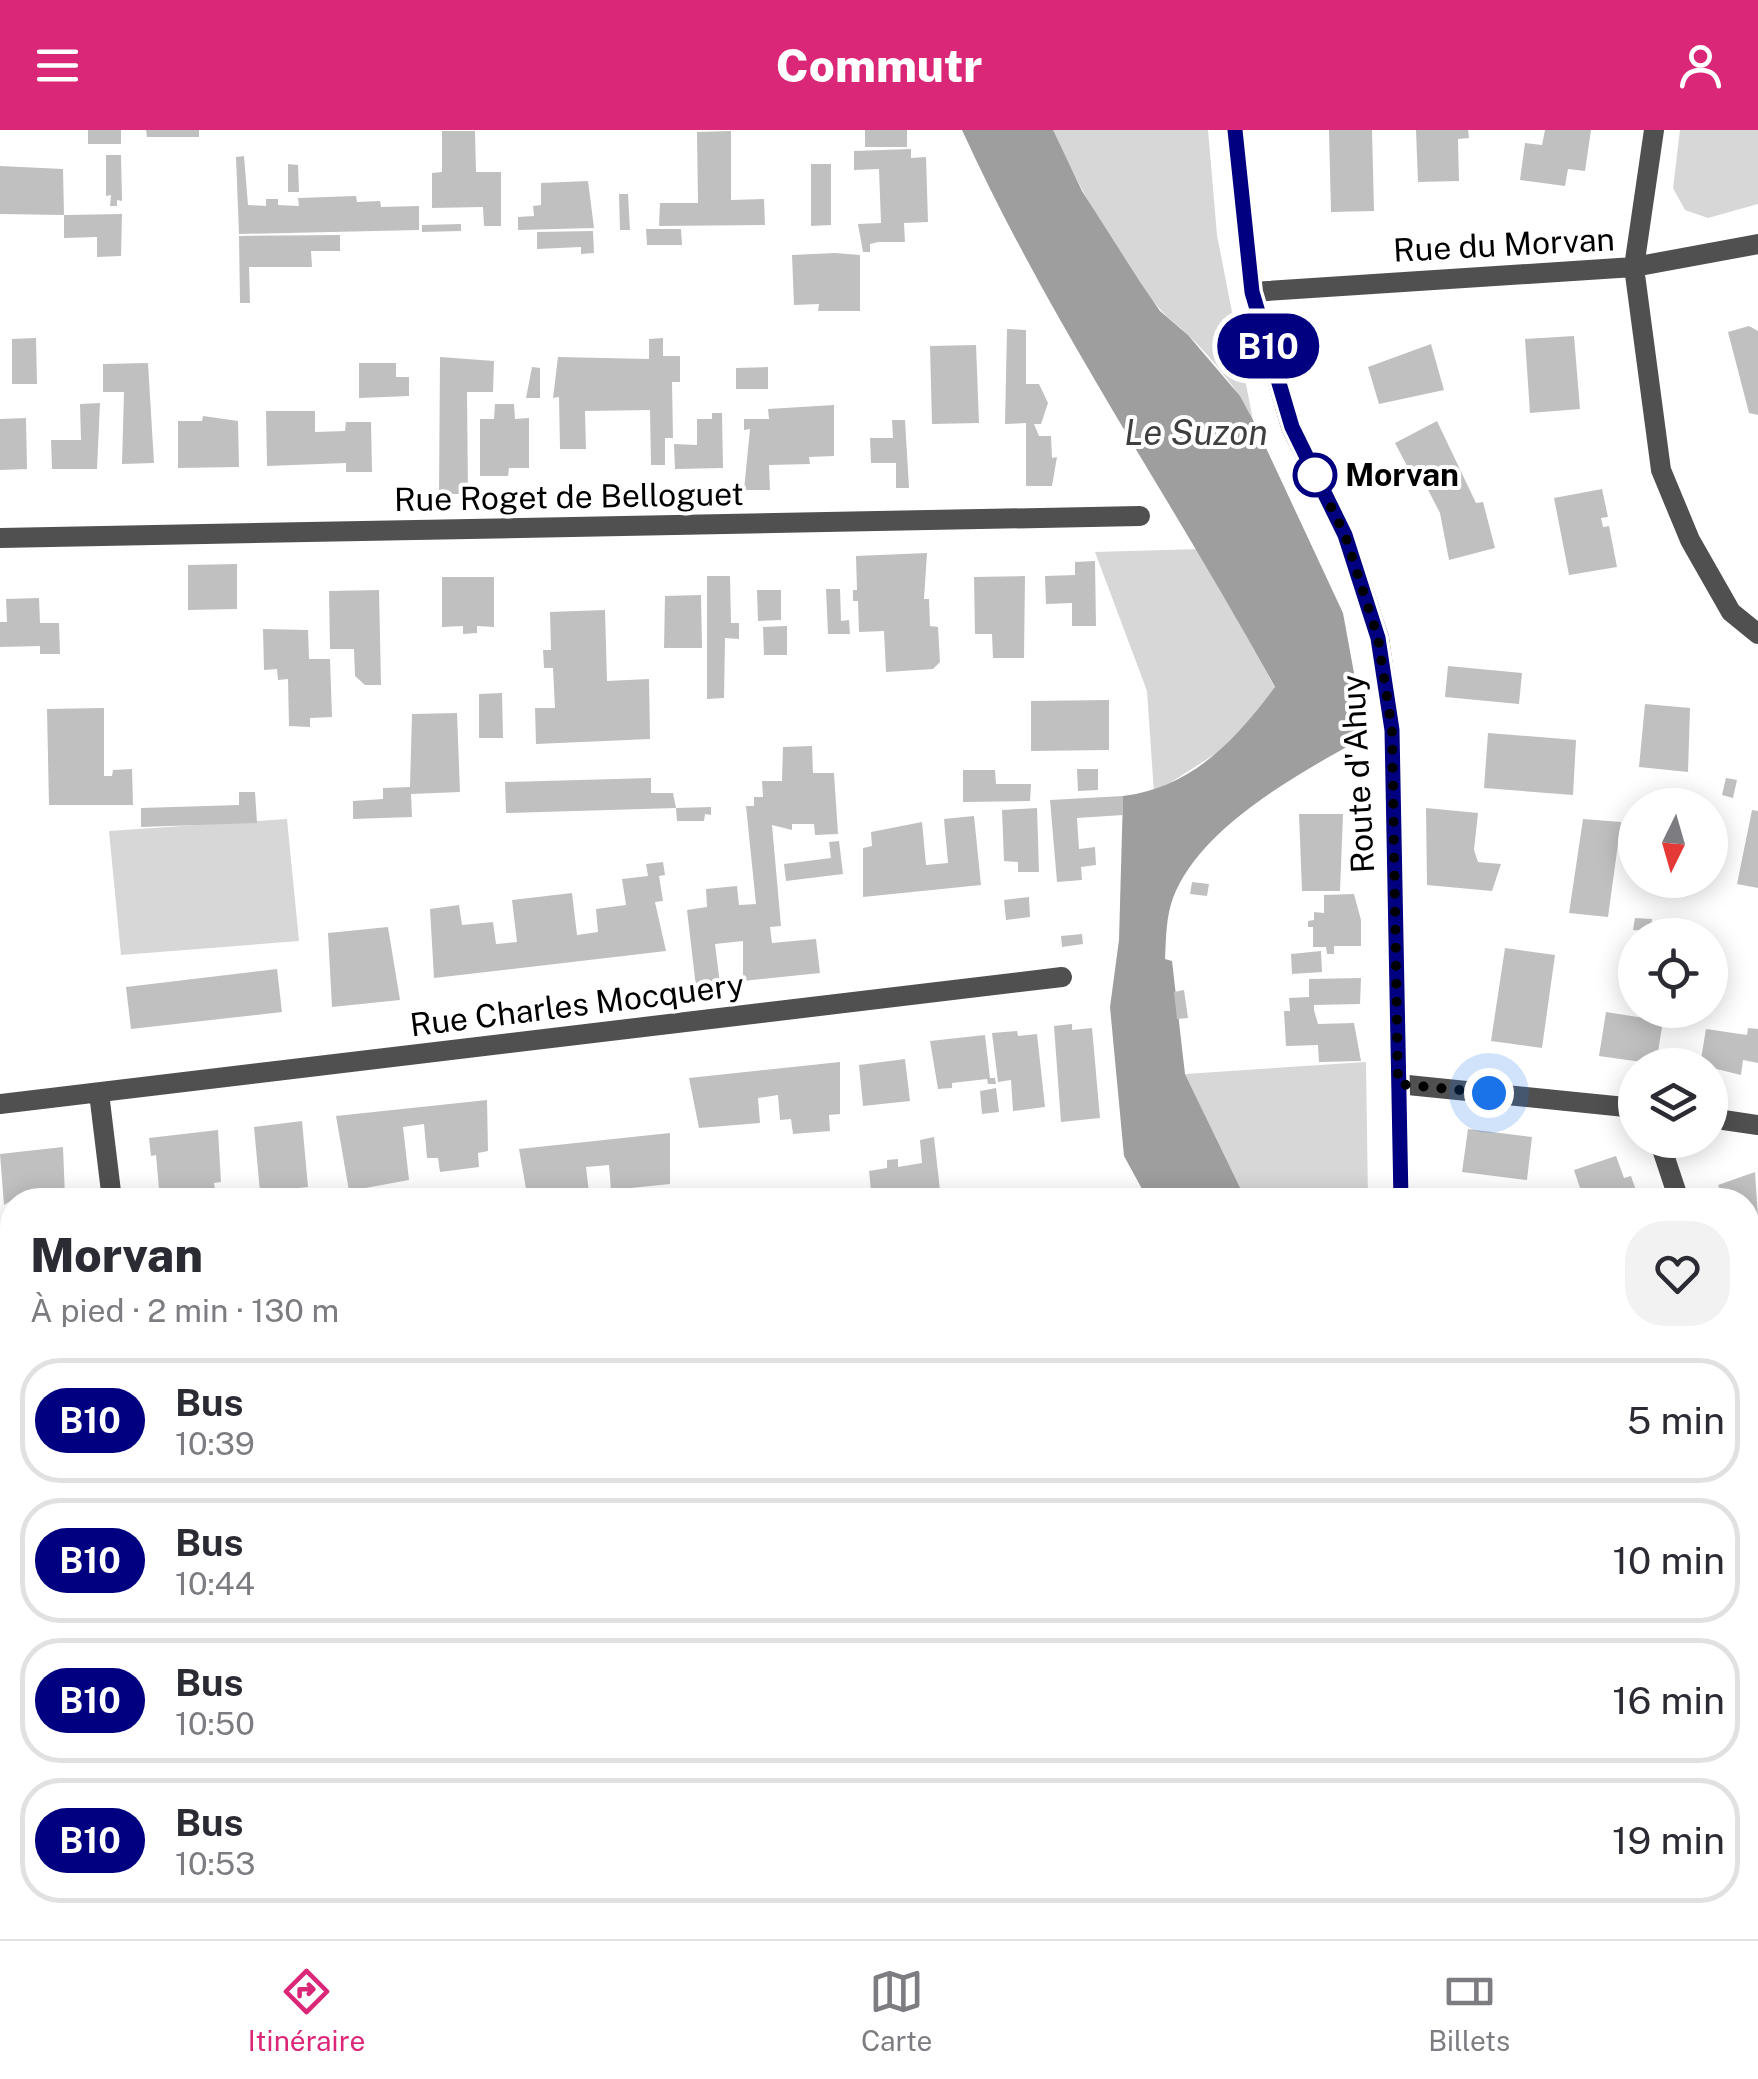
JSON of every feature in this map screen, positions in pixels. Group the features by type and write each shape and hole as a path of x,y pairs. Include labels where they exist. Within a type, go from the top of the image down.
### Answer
{"main road":[{"name":"Route d'Ahuy","path":"1235,130 1252,292 1292,427 1345,535 1378,638 1392,730 1401,1188"}],"street":[{"path":"1654,130 1634,267 1661,470 1690,540 1731,612 1758,634"},
{"name":"Rue du Morvan","path":"1252,292 1634,267 1758,244"},
{"name":"Rue Roget de Belloguet","path":"0,538 1140,516"},
{"name":"Rue Charles Mocquery","path":"0,1104 1062,977"},
{"path":"1398,1084 1618,1106"},
{"path":"99,1093 111,1188"},
{"path":"1728,1121 1758,1125"},
{"path":"1665,1158 1675,1188"}],"shaded area":[{"path":"1051,130 1208,130 1217,235 1253,420 1215,364 1162,312 1128,267"},
{"path":"1680,130 1758,130 1758,204 1708,218 1685,210 1673,188"},
{"path":"1200,549 1275,688 1234,742 1154,793 1147,691 1095,552"},
{"path":"287,819 299,941 121,955 109,831"},
{"path":"1366,1062 1368,1188 1240,1188 1185,1074"}],"water":[{"name":"Le Suzon","path":"962,130 1053,130 1082,191 1160,311 1188,335 1240,396 1343,613 1356,684 1359,740 1280,787 1227,826 1186,872 1173,898 1168,920 1165,959 1172,961 1185,1074 1240,1188 1141,1188 1124,1156 1110,1007 1119,940 1123,796 1170,783 1191,772 1228,743 1275,687 1073,342"}],"building":[{"path":"88,130 121,130 121,144 88,144"},
{"path":"146,130 199,130 199,137 147,137"},
{"path":"865,130 907,130 907,147 865,147"},
{"path":"1329,130 1372,130 1374,211 1331,212"},
{"path":"1416,130 1468,130 1469,138 1458,139 1459,181 1418,182"},
{"path":"1545,130 1591,130 1585,171 1568,169 1565,186 1520,180 1525,143 1542,145"},
{"path":"442,131 475,131 476,172 501,172 501,226 484,226 483,207 432,208 432,173 442,172"},
{"path":"731,131 731,200 764,199 765,225 659,226 660,203 698,203 697,132"},
{"path":"911,149 911,158 926,157 928,222 904,223 905,242 878,242 870,244 870,252 863,252 858,224 881,223 879,169 854,170 854,151"},
{"path":"106,155 121,155 122,201 117,200 117,206 110,206 111,195 106,196"},
{"path":"244,156 248,205 266,206 266,199 278,199 278,205 299,206 298,198 356,196 357,202 380,201 381,207 419,206 419,230 239,234 236,157"},
{"path":"288,164 298,165 299,192 288,192"},
{"path":"811,164 831,164 831,225 811,226"},
{"path":"0,166 63,169 64,215 0,214"},
{"path":"588,181 594,228 518,230 518,217 534,216 533,206 541,205 541,183"},
{"path":"619,194 628,194 630,230 620,230"},
{"path":"122,214 121,256 97,257 97,237 64,238 64,215"},
{"path":"461,224 461,231 422,232 422,225"},
{"path":"646,229 681,229 682,245 647,245"},
{"path":"593,231 594,253 581,254 581,247 537,249 537,232"},
{"path":"340,235 340,251 311,251 312,267 249,267 250,303 240,303 239,236"},
{"path":"792,255 860,255 860,311 818,311 819,304 794,305"},
{"path":"1749,326 1758,331 1758,415 1749,413 1728,332"},
{"path":"1007,329 1026,330 1026,384 1039,384 1048,403 1041,424 1034,424 1039,436 1051,436 1052,458 1057,457 1052,486 1026,486 1026,423 1005,424"},
{"path":"1574,336 1580,409 1530,413 1525,339"},
{"path":"36,338 37,384 12,384 12,339"},
{"path":"663,338 663,356 680,356 680,382 672,382 673,438 665,438 665,465 651,465 650,410 585,411 586,449 560,449 559,397 553,398 558,357 649,359 649,339"},
{"path":"1431,344 1444,390 1379,404 1368,367"},
{"path":"976,345 979,423 932,424 930,346"},
{"path":"440,357 494,361 493,392 467,392 468,494 439,494"},
{"path":"148,363 154,463 122,464 124,392 103,392 103,364"},
{"path":"359,363 396,363 396,377 409,377 409,396 359,398"},
{"path":"532,367 540,368 540,398 526,398"},
{"path":"768,367 768,389 736,389 736,368"},
{"path":"100,403 97,469 52,469 51,440 81,440 80,404"},
{"path":"495,404 514,404 515,419 529,418 529,468 509,468 508,476 480,476 480,419 494,419"},
{"path":"834,405 834,456 809,457 810,464 769,465 770,490 744,490 750,429 744,430 744,419 769,419 768,409"},
{"path":"266,411 315,411 315,432 345,431 346,422 371,422 372,472 346,472 346,463 267,466"},
{"path":"712,413 722,413 723,468 675,469 674,444 697,445 697,419 712,419"},
{"path":"203,416 238,421 239,467 178,468 178,421 202,421"},
{"path":"26,418 27,469 0,470 0,419"},
{"path":"892,420 905,420 909,488 896,488 896,463 871,463 870,438 893,438"},
{"path":"1437,421 1476,503 1483,502 1495,548 1449,560 1440,513 1424,482 1417,485 1395,443"},
{"path":"1602,489 1608,517 1601,518 1603,527 1609,526 1617,567 1569,575 1554,498"},
{"path":"927,553 924,599 929,599 930,626 938,627 940,662 933,669 886,672 884,631 859,632 858,601 853,601 853,590 857,590 856,556"},
{"path":"1095,561 1096,626 1072,626 1072,603 1046,604 1045,576 1075,575 1075,562"},
{"path":"237,564 237,609 188,610 188,565"},
{"path":"707,576 730,576 731,623 739,623 739,639 725,638 724,698 707,699"},
{"path":"1025,576 1024,658 993,658 992,634 975,634 974,577"},
{"path":"442,577 494,577 494,627 477,626 477,633 463,634 463,626 442,627"},
{"path":"826,589 840,589 841,621 849,620 850,634 828,634"},
{"path":"379,590 381,685 365,685 355,676 354,649 330,649 329,591"},
{"path":"757,590 781,590 781,620 758,621"},
{"path":"701,595 702,648 664,648 665,596"},
{"path":"39,598 40,623 59,623 60,654 40,654 40,646 0,647 0,622 7,622 6,599"},
{"path":"605,610 607,681 649,679 650,739 536,744 535,708 555,708 553,668 544,668 543,650 551,650 550,612"},
{"path":"787,626 787,655 764,655 763,627"},
{"path":"263,629 308,630 309,659 330,659 332,717 310,718 310,727 289,726 288,679 278,680 277,669 264,670"},
{"path":"1448,666 1522,673 1519,704 1445,697"},
{"path":"502,693 503,738 479,738 479,694"},
{"path":"1109,700 1109,750 1031,751 1031,701"},
{"path":"1645,704 1690,708 1688,772 1639,767"},
{"path":"104,708 104,776 112,776 113,770 132,769 133,805 49,805 47,709"},
{"path":"457,713 460,792 411,794 412,817 353,819 353,801 383,799 383,788 410,787 412,714"},
{"path":"1488,733 1576,740 1573,795 1484,788"},
{"path":"812,746 813,773 834,773 838,834 815,835 814,824 792,824 792,830 772,825 781,926 770,927 772,943 816,939 820,973 743,981 743,941 715,944 720,984 696,987 687,910 707,907 706,889 737,886 739,905 756,904 746,806 754,806 754,797 763,797 762,781 782,781 783,747"},
{"path":"1077,769 1098,769 1098,790 1078,791"},
{"path":"963,770 995,770 996,784 1031,784 1030,801 963,802"},
{"path":"651,778 651,793 673,793 676,808 506,813 505,782"},
{"path":"1726,778 1737,780 1733,798 1728,797 1728,788 1724,788"},
{"path":"239,792 255,792 257,823 141,827 141,808 239,805"},
{"path":"1123,796 1123,815 1077,818 1079,849 1095,847 1096,865 1081,867 1082,880 1057,882 1050,800"},
{"path":"711,807 711,815 705,814 704,821 677,821 676,808"},
{"path":"1037,808 1039,872 1018,872 1018,862 1004,861 1002,810"},
{"path":"1426,808 1478,813 1474,850 1478,862 1501,864 1492,891 1427,885"},
{"path":"1752,810 1758,811 1758,888 1737,884"},
{"path":"1299,814 1343,814 1340,891 1302,891"},
{"path":"974,816 981,885 863,897 863,848 872,846 871,832 922,822 926,865 948,863 944,819"},
{"path":"1583,819 1618,822 1608,917 1569,913"},
{"path":"839,841 843,874 786,881 784,864 831,858 829,842"},
{"path":"663,862 665,875 659,876 663,901 655,902 666,951 434,978 430,909 459,905 462,925 493,922 496,944 517,942 512,900 572,893 577,935 598,932 596,909 626,905 622,879 648,876 646,864"},
{"path":"1192,882 1209,884 1207,896 1190,894"},
{"path":"1354,894 1361,920 1361,946 1334,946 1334,954 1327,954 1326,947 1313,947 1313,927 1308,927 1308,921 1314,920 1314,912 1324,913 1324,895"},
{"path":"1029,897 1030,917 1006,920 1004,900"},
{"path":"388,927 400,1000 332,1007 328,933"},
{"path":"1082,934 1083,944 1062,947 1061,936"},
{"path":"1505,948 1555,955 1542,1048 1491,1041"},
{"path":"1321,951 1322,972 1292,974 1291,954"},
{"path":"277,969 282,1012 131,1029 126,987"},
{"path":"1361,978 1360,1004 1314,1005 1314,1010 1318,1024 1354,1023 1361,1061 1319,1062 1318,1045 1286,1046 1284,1011 1290,1011 1289,998 1309,997 1309,979"},
{"path":"1184,990 1188,1018 1177,1019 1174,992"},
{"path":"1606,1012 1618,1014 1618,1028 1662,1028 1659,1048 1618,1048 1618,1059 1599,1056"},
{"path":"1072,1024 1072,1030 1092,1028 1100,1118 1061,1122 1054,1026"},
{"path":"1748,1028 1758,1029 1758,1063 1743,1060 1741,1075 1728,1072 1728,1048 1703,1048 1706,1029 1747,1035"},
{"path":"1017,1031 1018,1036 1037,1034 1045,1107 1013,1111 1011,1080 998,1082 992,1033"},
{"path":"985,1035 990,1078 995,1078 996,1084 988,1084 987,1079 952,1083 952,1088 938,1089 930,1041"},
{"path":"905,1059 910,1101 863,1106 859,1065"},
{"path":"840,1062 840,1114 829,1115 830,1131 793,1134 791,1119 780,1120 778,1095 758,1098 760,1123 699,1128 689,1078"},
{"path":"996,1088 999,1112 982,1114 980,1091"},
{"path":"487,1100 488,1151 478,1153 479,1167 440,1172 438,1158 427,1158 424,1124 403,1127 409,1180 348,1188 336,1116"},
{"path":"302,1121 308,1187 260,1188 254,1127"},
{"path":"1468,1129 1532,1137 1527,1180 1462,1172"},
{"path":"218,1130 221,1182 214,1183 215,1188 159,1188 156,1155 151,1156 149,1138"},
{"path":"670,1133 670,1184 611,1188 609,1165 586,1167 588,1188 526,1188 519,1149"},
{"path":"934,1137 940,1188 871,1188 869,1171 887,1168 887,1160 898,1159 898,1167 922,1163 920,1140"},
{"path":"63,1147 65,1188 3,1188 0,1154"},
{"path":"1616,1156 1624,1178 1631,1176 1635,1188 1580,1188 1574,1170"},
{"path":"1755,1172 1756,1188 1718,1185"}],"bus line":[{"name":"B10","path":"1235,130 1235,160 1252,292 1292,427 1345,535 1378,638 1392,730 1401,1188"}],"place":[{"name":"Morvan","path":"1315,475"}],"route":[{"path":"1315,475 1345,535 1378,638 1392,730 1398,1084 1489,1093"}]}
